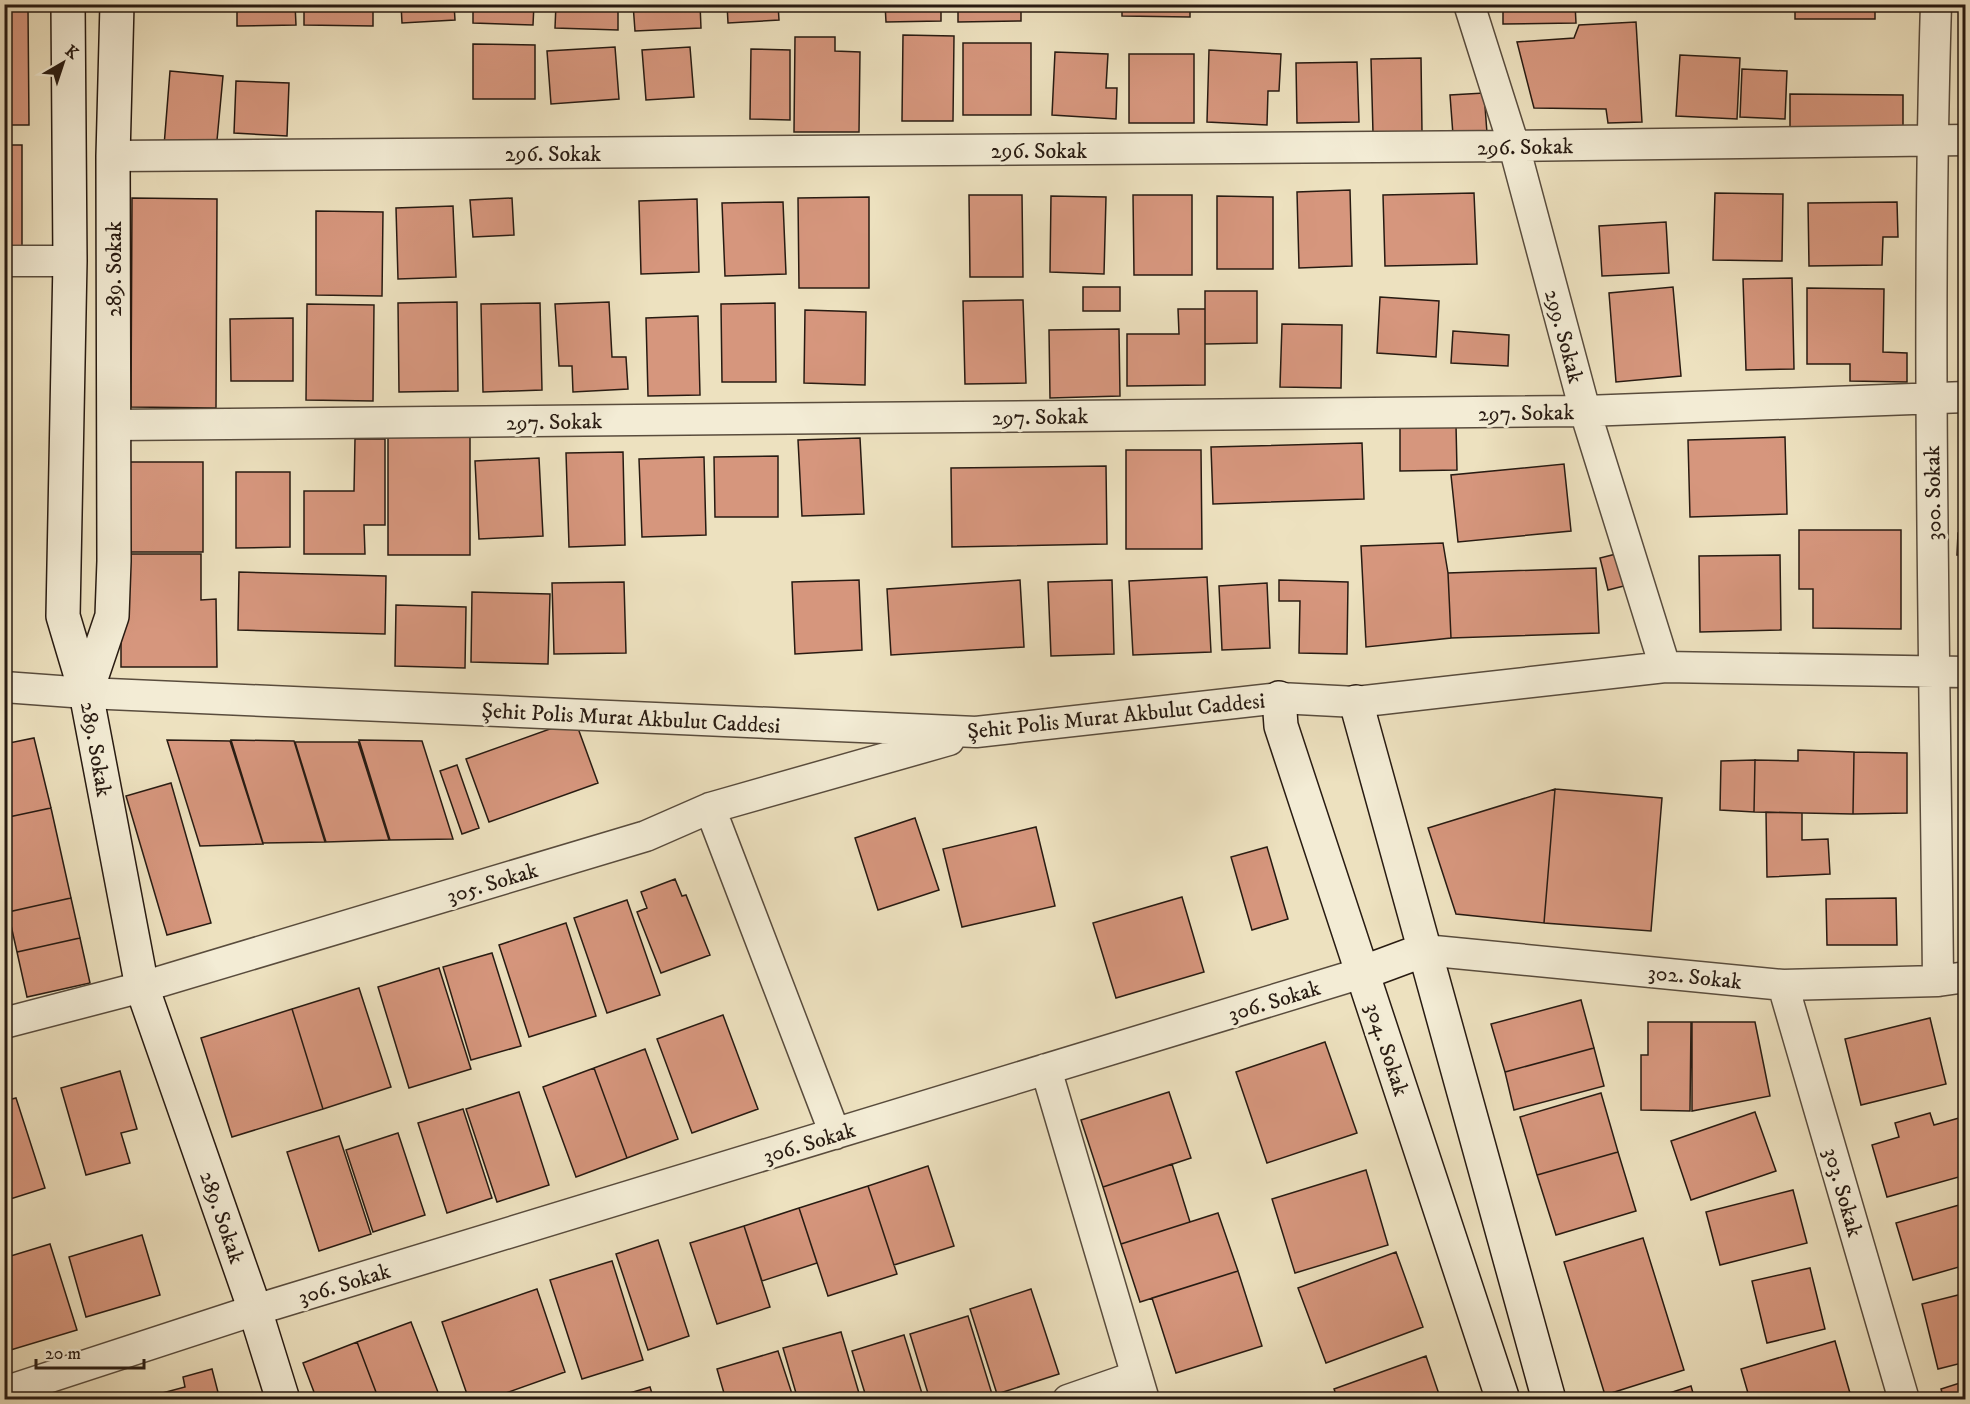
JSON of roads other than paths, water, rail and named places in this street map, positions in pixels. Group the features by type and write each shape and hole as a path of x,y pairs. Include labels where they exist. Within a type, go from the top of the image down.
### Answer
{"street":[{"path":"68,4 70,261 63,616 86,693"},
{"name":"289. Sokak","path":"117,4 113,156 112,616 86,693 142,987 255,1310 283,1400"},
{"name":"299. Sokak","path":"1468,4 1514,146 1585,411 1665,667"},
{"name":"300. Sokak","path":"1936,4 1932,140 1931,398 1935,673 1952,979"},
{"name":"296. Sokak","path":"113,156 1514,146 1965,140"},
{"path":"4,261 70,261"},
{"name":"297. Sokak","path":"114,425 1585,411 1965,397"},
{"name":"Şehit Polis Murat Akbulut Caddesi","path":"4,687 86,693 976,732 1279,698 1356,702 1665,667 1965,672"},
{"name":"304. Sokak","path":"1279,698 1281,726 1503,1400"},
{"path":"1356,702 1549,1400"},
{"name":"305. Sokak","path":"4,1023 142,987 646,836 710,808 976,732"},
{"path":"710,808 835,1134"},
{"path":"1362,973 1424,950"},
{"name":"302. Sokak","path":"1424,950 1783,985 1952,979"},
{"name":"306. Sokak","path":"4,1392 255,1310 1362,973"},
{"name":"303. Sokak","path":"1783,985 1904,1400"},
{"path":"1046,1070 1140,1388 1068,1400"}]}
